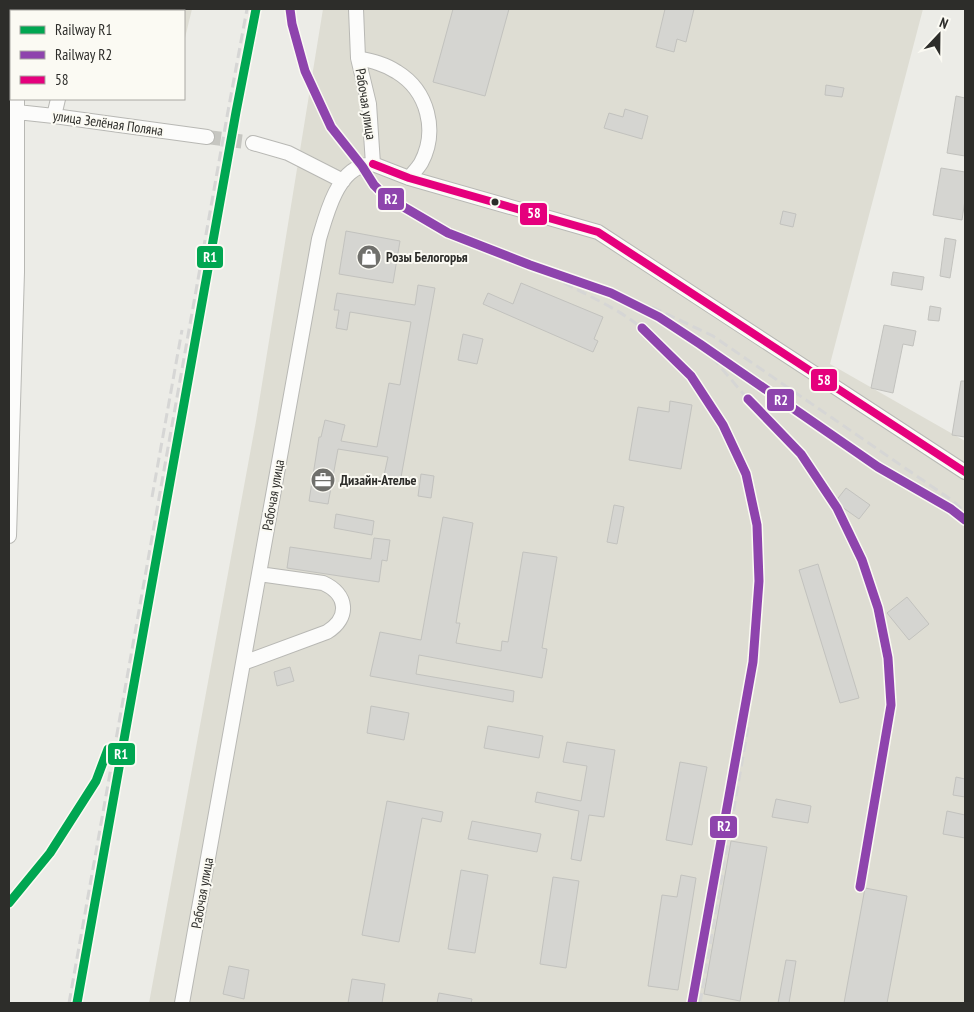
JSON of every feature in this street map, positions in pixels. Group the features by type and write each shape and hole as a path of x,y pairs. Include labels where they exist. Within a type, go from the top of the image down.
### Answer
{"street":[{"name":"Рабочая улица","path":"182,1003 319,239 330,204 343,181 352,171 362,166 373,164 369,104 358,58 356,9"},
{"path":"358,58 382,64 398,72 420,92 425,103 429,120 428,143 421,162 409,178"},
{"path":"54,116 58,100"},
{"path":"9,536 17,272 14,108"},
{"name":"улица Зелёная Поляна","path":"14,108 54,116 207,137"},
{"path":"253,143 288,153 343,181"},
{"path":"373,164 409,178 598,232 965,472"},
{"path":"243,663 327,632 340,621 343,613 343,604 339,594 332,587 258,574"}],"shaded area":[{"path":"192,9 185,38 185,10 28,10"},
{"path":"323,9 923,9 830,364 965,441 965,1003 149,1003 256,421"}],"building":[{"path":"453,9 509,9 485,96 433,82"},
{"path":"665,9 694,9 686,42 677,39 674,52 656,47"},
{"path":"826,85 844,88 842,97 825,95"},
{"path":"956,96 965,98 965,156 947,153"},
{"path":"625,109 648,116 642,139 604,128 609,113 623,117"},
{"path":"941,168 965,172 965,200 962,220 933,215"},
{"path":"783,211 796,214 793,227 780,224"},
{"name":"Розы Белогорья","path":"346,231 400,241 393,283 339,274"},
{"path":"945,238 956,240 950,278 940,276"},
{"path":"893,272 924,277 922,290 891,285"},
{"path":"521,283 603,317 594,339 598,341 593,352 483,304 488,293 513,304"},
{"path":"418,285 435,288 400,483 383,480 388,457 338,449 328,504 309,501 319,437 321,437 325,420 345,425 341,441 377,447 389,383 400,385 411,322 350,312 347,330 336,328 339,310 334,310 337,293 415,305"},
{"path":"930,306 941,308 939,321 928,320"},
{"path":"884,325 916,331 913,346 903,344 893,393 871,388"},
{"path":"463,334 483,339 477,364 458,360"},
{"path":"961,381 965,381 965,437 952,435"},
{"path":"670,401 692,405 681,469 629,460 638,407 669,412"},
{"path":"421,474 434,476 431,498 418,496"},
{"path":"846,488 870,505 859,519 835,502"},
{"path":"614,505 624,507 617,544 607,542"},
{"path":"336,514 374,521 372,535 334,528"},
{"path":"443,517 473,523 456,623 460,623 456,643 501,651 502,641 508,642 523,552 557,557 542,648 547,649 542,678 419,655 416,674 514,691 513,702 370,676 380,632 421,640"},
{"path":"374,538 390,540 387,561 382,560 379,582 287,568 290,547 371,559"},
{"path":"818,564 859,698 840,703 799,570"},
{"path":"907,597 929,624 909,640 887,613"},
{"path":"290,667 294,681 277,686 274,672"},
{"path":"371,706 409,713 404,740 367,733"},
{"path":"488,726 543,736 539,758 484,748"},
{"path":"567,742 615,750 604,817 589,815 581,861 571,859 579,811 535,802 537,792 581,801 587,766 563,762"},
{"path":"680,762 707,767 692,845 666,840"},
{"path":"956,777 965,779 965,797 953,795"},
{"path":"776,799 811,806 808,823 772,817"},
{"path":"387,801 443,812 441,822 422,818 399,942 362,935"},
{"path":"947,811 965,815 965,838 943,834"},
{"path":"472,821 541,834 537,852 468,839"},
{"path":"731,841 767,847 740,1001 704,994"},
{"path":"461,870 488,875 475,953 448,949"},
{"path":"681,875 696,878 678,990 648,986 662,895 677,897"},
{"path":"553,877 579,881 566,968 540,964"},
{"path":"865,888 907,896 887,1003 844,1003"},
{"path":"786,960 796,961 789,1003 778,1003"},
{"path":"229,966 249,970 244,999 223,994"},
{"path":"352,979 385,984 382,1003 348,1003"},
{"path":"439,993 472,999 471,1003 437,1003"}],"tunnel":[{"path":"207,137 253,143"}],"railway":[{"path":"69,1003 247,9"},
{"path":"290,9 292,24 305,71 331,127 362,166 374,185 385,196 448,233 530,265 611,293 659,317 878,467 951,509 965,520"},
{"path":"564,283 626,316 665,349 684,370 719,418 732,444 744,471 757,526 759,583 754,639 746,696 692,1003"},
{"path":"652,307 713,336 953,501 965,512"},
{"path":"152,497 182,330"},
{"path":"712,357 746,397 801,454 837,508 862,560 878,608 888,658 891,705 860,887"},
{"path":"700,1003 749,722"},
{"path":"9,903 50,853 96,781 109,744"}],"rail line":[{"name":"R1","path":"77,1003 256,9"},
{"name":"R2","path":"290,9 292,24 305,71 331,127 362,166 374,185 385,196 448,233 530,265 611,293 659,317 878,467 951,509 965,520"},
{"name":"R2","path":"642,328 691,376 723,425 746,474 757,525 759,581 753,662 692,1003"},
{"name":"R2","path":"748,399 801,454 837,508 862,560 878,608 888,658 891,705 860,887"},
{"name":"R1","path":"9,903 50,853 96,781 108,749"}],"transit line":[{"name":"58","path":"373,164 409,178 598,232 965,472"}],"place":[{"name":"Розы Белогорья","path":"369,257"},
{"name":"Дизайн-Ателье","path":"323,480"}]}
